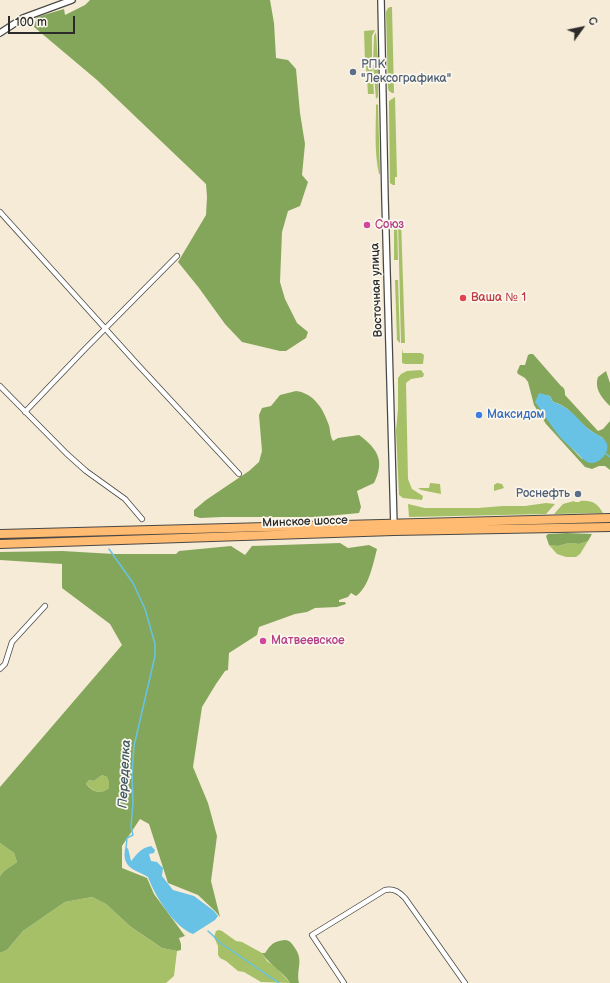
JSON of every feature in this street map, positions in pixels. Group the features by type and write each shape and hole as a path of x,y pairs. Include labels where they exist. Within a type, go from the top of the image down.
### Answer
{"highway":[{"name":"Минское шоссе","path":"0,544 610,518"},
{"name":"Минское шоссе","path":"0,534 394,527 610,527"}],"street":[{"path":"0,33 23,18 72,0"},
{"name":"Восточная улица","path":"381,0 394,527"},
{"path":"0,212 105,329 239,474"},
{"path":"25,412 176,256"},
{"path":"0,386 76,462 125,499 142,519"},
{"path":"0,669 5,664 12,642 45,606"},
{"path":"344,983 312,935 385,890 391,888 405,898 465,983"}],"green space":[{"path":"90,0 270,0 274,23 276,58 288,60 296,69 300,113 305,144 302,175 308,182 300,206 288,211 282,232 280,282 285,299 297,323 308,332 306,338 286,351 280,351 242,342 225,324 178,262 206,215 206,184 97,80 34,27 37,17 64,9 65,15 85,5"},
{"path":"390,7 392,7 394,93 389,91 388,88 386,12"},
{"path":"375,30 372,36 372,62 365,62 364,31"},
{"path":"376,32 378,60 373,62 374,36"},
{"path":"366,65 372,65 374,94 368,94"},
{"path":"373,65 378,66 378,97 376,99"},
{"path":"395,97 397,177 395,177 395,185 393,185 390,183 389,101"},
{"path":"377,104 380,174 377,165 376,148"},
{"path":"401,220 405,343 401,343 398,221"},
{"path":"397,221 398,260 394,260 394,228"},
{"path":"395,280 398,280 400,343 397,340"},
{"path":"402,349 403,353 421,353 424,355 423,364 402,363"},
{"path":"533,354 563,388 565,395 598,431 603,429 610,421 610,470 605,466 599,466 592,469 585,467 546,424 534,405 528,382 517,372 520,365 525,365 528,355","holes":["540,394 550,396 553,402 568,409 587,428 603,438 582,459 560,436"]},
{"path":"421,370 424,374 423,377 411,379 406,383 408,479 412,489 423,496 422,500 403,498 399,495 396,431 398,378 401,374 407,371"},
{"path":"606,371 610,383 610,406 602,396 597,385 598,377"},
{"path":"296,391 302,392 312,398 320,407 326,417 333,441 338,438 359,435 371,445 378,456 379,468 374,483 357,491 361,507 359,513 317,517 200,518 194,516 194,510 206,500 249,471 259,462 262,451 259,415 262,408 271,406 280,395"},
{"path":"430,483 440,484 441,494 418,488 429,488"},
{"path":"497,483 502,484 504,488 494,491 494,485"},
{"path":"574,501 591,502 599,507 603,513 554,514 563,504"},
{"path":"546,503 555,504 546,514 409,517 408,504 425,508 478,508 525,506"},
{"path":"548,534 592,534 588,541 579,544 569,543 558,546 549,545 546,536"},
{"path":"588,541 580,554 576,557 566,557 557,554 549,545 558,546 569,543 579,544"},
{"path":"340,543 348,548 369,545 377,549 370,575 364,587 356,596 351,593 348,597 339,600 339,602 345,602 346,604 337,607 315,608 307,612 295,614 259,627 257,635 229,653 228,670 225,671 202,707 193,767 208,803 217,836 211,881 220,917 198,895 168,883 149,824 140,819 122,846 122,868 147,878 154,894 185,936 179,938 181,950 177,951 162,948 131,927 106,904 92,897 65,902 23,931 7,950 0,953 0,876 4,871 17,862 14,853 0,843 0,787 122,645 110,624 62,588 62,564 0,560 0,552 62,551 114,554 176,554 179,551 231,546 245,555 252,546","holes":["102,775 107,777 109,788 106,790 97,792 86,784 89,780 94,781"]},
{"path":"102,775 107,777 109,782 109,788 106,790 97,792 86,784 89,780 94,781"},
{"path":"0,843 14,853 17,862 4,871 0,876"},
{"path":"92,897 106,904 131,927 162,948 177,951 174,976 166,983 0,983 0,953 7,950 23,931 65,902"},
{"path":"219,930 236,941 242,942 262,953 267,961 278,969 290,983 261,982 244,972 238,971 220,958 218,955 218,946 214,937 216,931"},
{"path":"285,940 291,942 298,953 299,983 290,983 262,953 265,953 275,942"}],"water":[{"path":"539,393 550,396 553,402 567,409 605,441 607,448 602,459 594,463 587,462 562,439 535,402"},
{"path":"151,846 155,850 154,853 149,854 151,861 157,862 163,868 162,876 173,890 194,896 214,911 218,916 215,920 193,934 179,925 172,918 160,902 148,877 134,870 125,860 125,849 128,848 131,861 142,850"}],"waterway":[{"path":"606,454 610,457"},
{"name":"Переделка","path":"109,549 133,583 145,609 155,644 155,656 134,746 131,827 133,835 127,838 126,849"},
{"name":"Переделка","path":"208,931 222,944 279,983"}],"place":[{"name":"РПК \"Лексографика\"","path":"353,72"},
{"name":"Союз","path":"367,225"},
{"name":"Ваша № 1","path":"463,298"},
{"name":"Максидом","path":"479,415"},
{"name":"Роснефть","path":"578,494"},
{"name":"Матвеевское","path":"263,641"}]}
